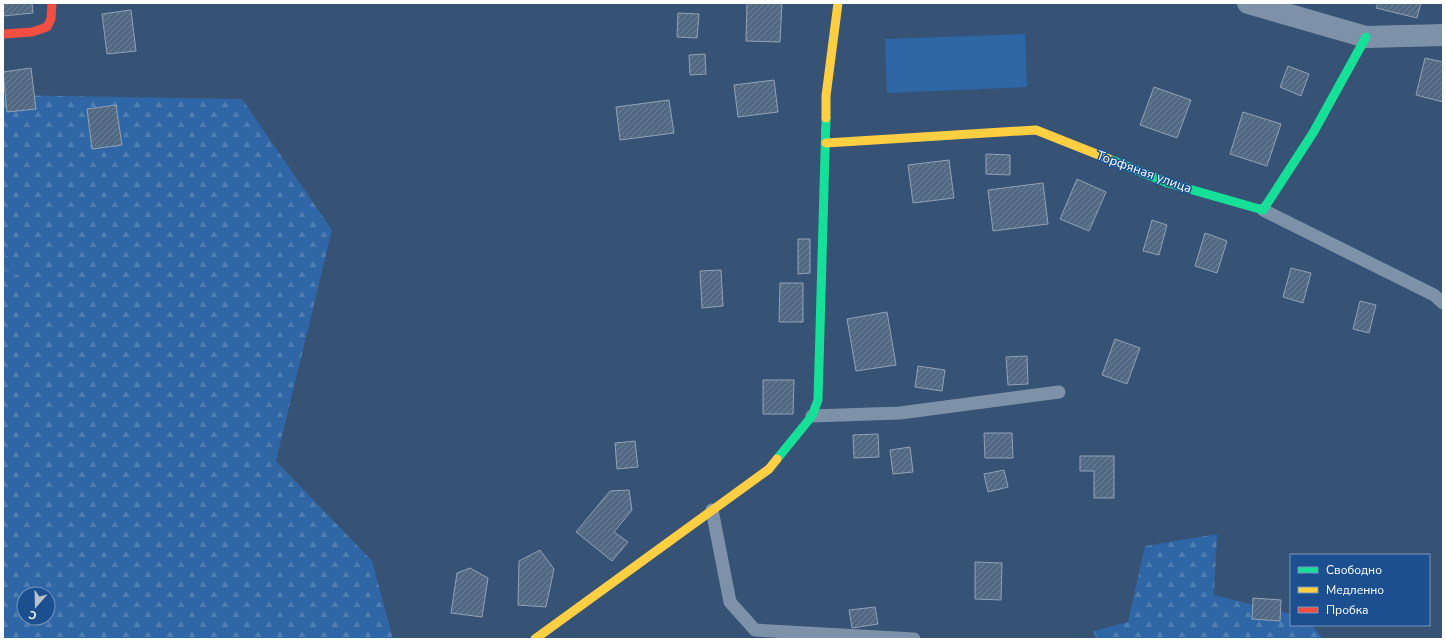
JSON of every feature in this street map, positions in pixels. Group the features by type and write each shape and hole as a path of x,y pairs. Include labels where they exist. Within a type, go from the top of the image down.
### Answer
{"street":[{"path":"3,34 35,31 47,27 52,19 52,3"},
{"path":"535,639 769,468 812,416 818,400 826,143 826,96 838,3"},
{"path":"1255,4 1366,37 1443,35"},
{"path":"1263,210 1313,133 1366,37"},
{"name":"Торфяная улица","path":"826,143 1036,130 1168,183 1263,210"}],"lane":[{"path":"1263,210 1434,295 1443,304"},
{"path":"812,416 900,413 1059,392"},
{"path":"712,510 730,602 754,630 914,639"}],"green space":[{"path":"1025,34 1027,87 887,93 885,39"},
{"path":"3,95 242,99 332,230 276,461 372,561 393,639 3,639"},
{"path":"3,247 18,274 3,283"},
{"path":"1217,534 1214,595 1290,614 1290,626 1313,626 1323,639 1097,639 1093,631 1128,622 1145,546"}],"building":[{"path":"3,3 32,3 33,13 3,16"},
{"path":"747,3 782,3 780,42 746,41"},
{"path":"1378,3 1421,3 1417,18 1376,8"},
{"path":"131,10 136,51 107,54 102,14"},
{"path":"678,13 699,14 697,38 677,37"},
{"path":"705,54 706,74 690,75 689,55"},
{"path":"1425,58 1443,62 1443,102 1416,95"},
{"path":"1288,66 1309,74 1301,96 1280,87"},
{"path":"31,68 36,109 7,112 3,72"},
{"path":"774,80 778,112 738,117 734,85"},
{"path":"1154,87 1191,100 1177,138 1140,125"},
{"path":"669,100 674,133 620,140 616,107"},
{"path":"116,105 122,145 92,149 87,109"},
{"path":"1243,112 1281,124 1267,166 1230,154"},
{"path":"986,154 1010,155 1010,175 986,174"},
{"path":"949,160 954,198 913,203 908,165"},
{"path":"1077,179 1106,192 1089,231 1060,219"},
{"path":"1043,183 1048,224 993,231 988,190"},
{"path":"1152,220 1167,225 1159,255 1143,251"},
{"path":"1205,233 1227,241 1217,273 1195,266"},
{"path":"798,239 810,239 810,273 798,274"},
{"path":"1291,268 1311,273 1303,303 1283,297"},
{"path":"721,270 723,306 702,308 700,271"},
{"path":"780,283 803,283 803,322 779,322"},
{"path":"1360,301 1376,305 1369,333 1353,329"},
{"path":"887,312 896,365 856,371 847,319"},
{"path":"1115,339 1140,348 1127,384 1102,375"},
{"path":"1027,356 1028,384 1008,385 1006,357"},
{"path":"918,366 945,370 942,391 915,387"},
{"path":"763,380 794,380 793,414 763,414"},
{"path":"984,433 1012,433 1013,458 985,458"},
{"path":"878,434 879,457 854,458 853,435"},
{"path":"635,441 638,467 617,469 615,443"},
{"path":"910,447 913,472 893,474 890,450"},
{"path":"1080,456 1114,456 1114,498 1094,498 1094,471 1080,471"},
{"path":"1004,470 1008,487 988,492 984,474"},
{"path":"629,490 632,510 614,532 628,542 612,561 576,532 610,491"},
{"path":"540,550 554,569 546,607 518,605 519,561"},
{"path":"975,562 1002,563 1001,600 975,599"},
{"path":"470,568 488,578 482,617 451,613 457,573"},
{"path":"1253,598 1281,600 1280,621 1252,619"},
{"path":"875,607 878,624 852,628 849,610"}],"traffic: fast":[{"path":"1109,159 1168,183 1263,210 1313,133 1366,37"},
{"path":"777,459 812,416 818,400 826,118"}],"traffic: slow":[{"path":"826,118 826,96 838,3"},
{"path":"826,143 1036,130 1109,159"},
{"path":"535,639 769,469 777,459"}],"traffic: jam":[{"path":"3,34 32,32 47,27 51,19 52,3"}]}
